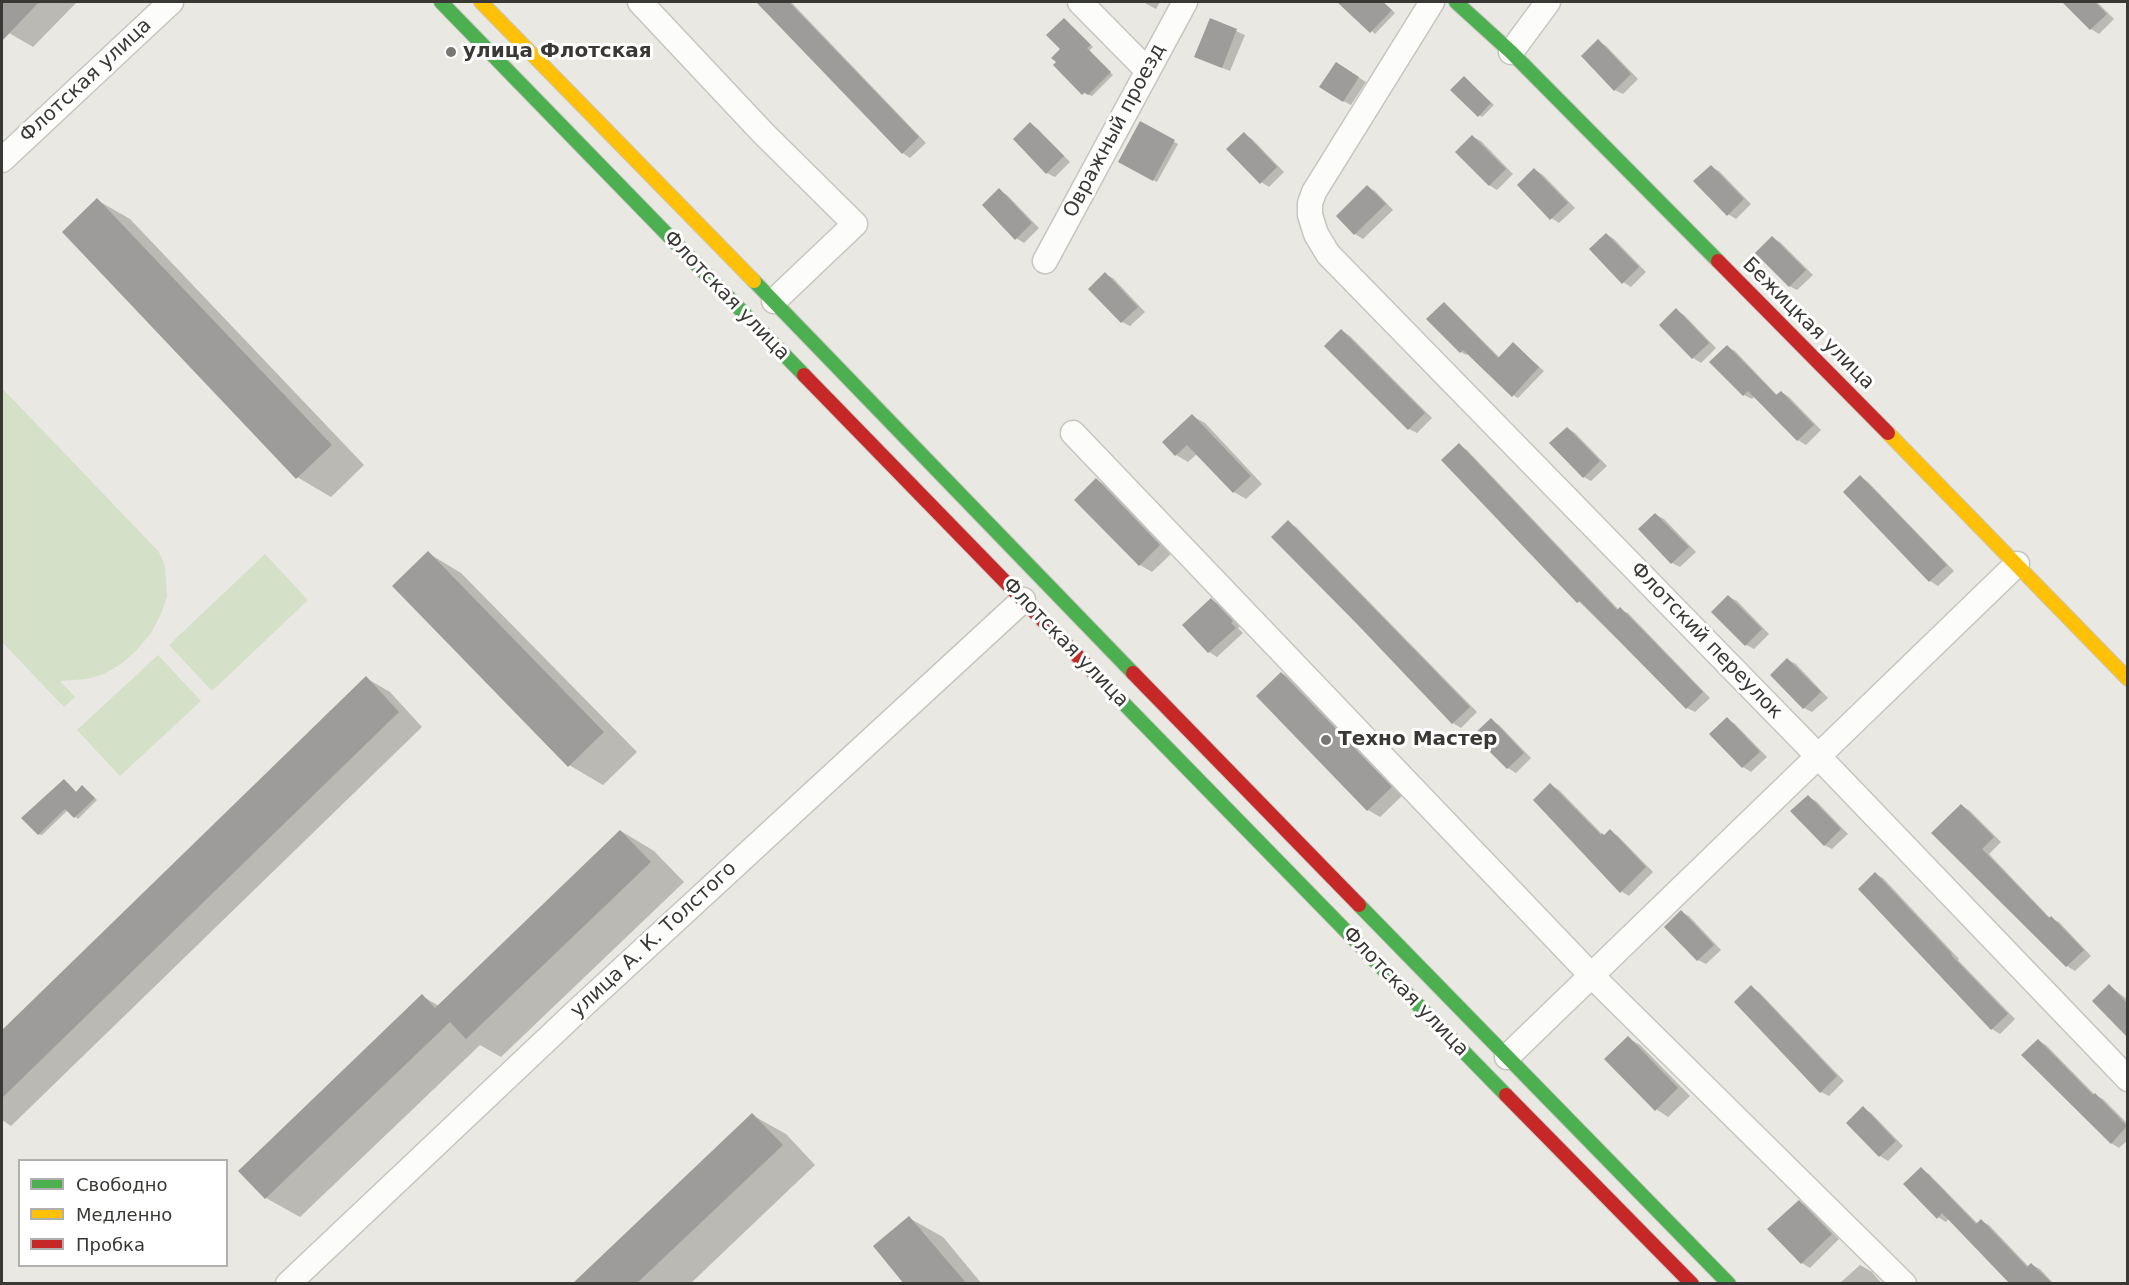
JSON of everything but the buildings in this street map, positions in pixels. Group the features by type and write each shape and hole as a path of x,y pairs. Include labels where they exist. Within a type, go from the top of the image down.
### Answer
{"main road":[{"name":"Флотская улица","path":"441,2 1692,1284"},
{"name":"Флотская улица","path":"481,2 1729,1284"},
{"name":"Бежицкая улица","path":"1456,2 1511,52 2127,678"}],"street":[{"name":"Флотская улица","path":"2,160 171,2"},
{"path":"640,2 764,135 855,224 774,301"},
{"path":"1080,2 1147,70"},
{"name":"Овражный проезд","path":"1046,261 1185,2"},
{"name":"Флотский переулок","path":"1432,2 1314,192 1310,203 1310,215 1316,234 1328,254 1818,756 2127,1079"},
{"path":"1511,52 1548,2"},
{"path":"1073,433 1591,975 1904,1284"},
{"path":"1507,1057 2017,564"},
{"name":"улица А. К. Толстого","path":"288,1284 577,1011 1023,600"}],"green space":[{"path":"2,388 159,552 165,566 167,596 151,633 121,664 104,674 87,679 60,681 75,697 64,707 2,642"},
{"path":"265,554 308,600 212,691 169,645"},
{"path":"158,655 201,701 120,776 77,730"}],"traffic: fast":[{"path":"441,2 804,375"},
{"path":"1456,2 1511,52 1718,261"},
{"path":"754,281 1133,673"},
{"path":"1095,674 1506,1095"},
{"path":"1359,905 1729,1284"}],"traffic: slow":[{"path":"481,2 754,281"},
{"path":"1888,433 2128,679"}],"traffic: jam":[{"path":"1718,261 1888,433"},
{"path":"804,375 1095,674"},
{"path":"1133,673 1359,905"},
{"path":"1506,1095 1692,1284"}],"place":[{"name":"улица Флотская","path":"451,52"},
{"name":"Техно Мастер","path":"1326,740"}]}
